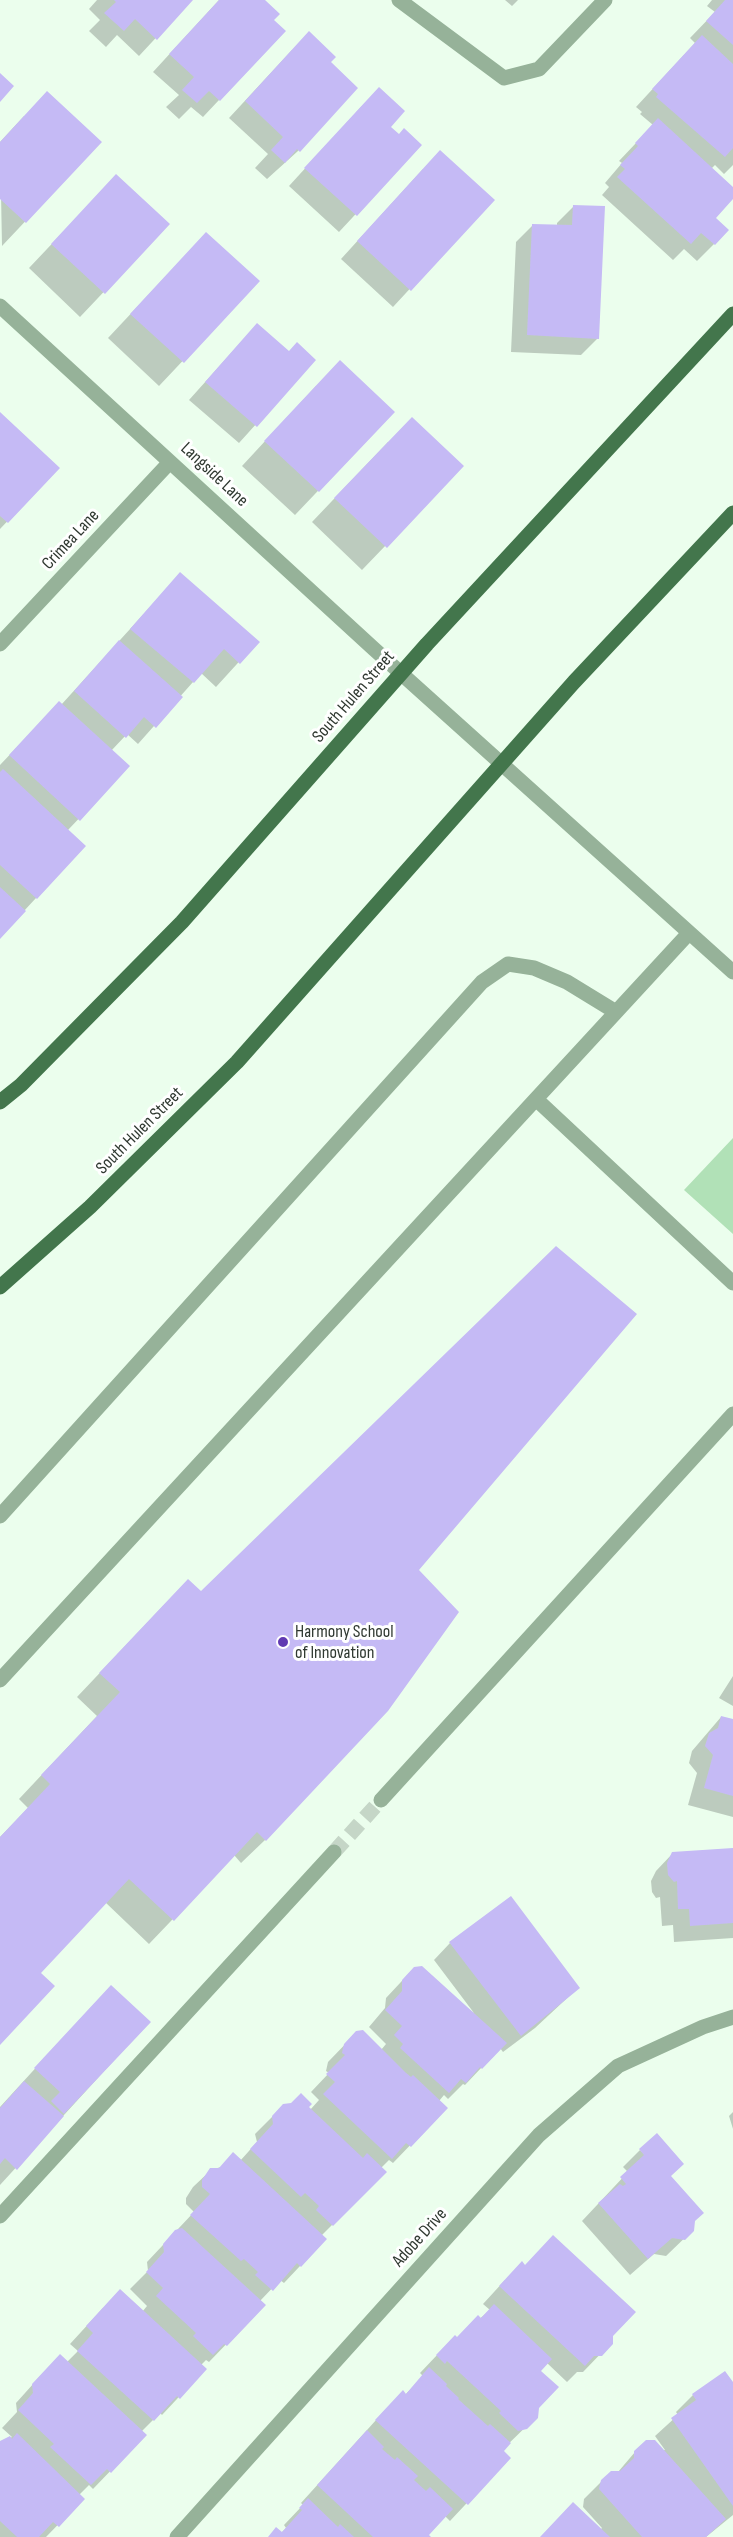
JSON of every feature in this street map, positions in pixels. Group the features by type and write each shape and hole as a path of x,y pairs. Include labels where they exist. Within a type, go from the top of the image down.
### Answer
{"main road":[{"name":"South Hulen Street","path":"0,1102 21,1085 182,922 401,674 733,314"},
{"name":"South Hulen Street","path":"0,1287 90,1207 237,1062 574,682 733,513"}],"street":[{"path":"399,0 504,78 539,69 605,0"},
{"name":"Langside Lane","path":"0,306 401,674 733,972"},
{"name":"Crimea Lane","path":"0,644 170,462"},
{"path":"0,1680 689,933"},
{"path":"0,1516 482,982 508,964 534,968 567,982 616,1012"},
{"path":"537,1100 733,1282"},
{"path":"381,1800 733,1414"},
{"path":"0,2216 334,1852"},
{"name":"Adobe Drive","path":"177,2537 539,2135 618,2066 703,2027 733,2018"}],"green space":[{"path":"733,1138 733,1234 684,1190"}],"building":[{"path":"114,0 193,0 157,40 135,19 124,31 104,13 116,2"},
{"path":"219,0 265,0 280,14 274,20 286,31 220,101 209,91 197,103 182,90 194,77 169,54"},
{"path":"725,0 733,0 733,45 706,21"},
{"path":"309,31 336,57 331,62 358,88 300,152 297,149 285,163 271,150 283,137 245,101"},
{"path":"702,35 733,64 733,148 725,157 656,97 658,94 652,89"},
{"path":"0,73 14,86 0,102"},
{"path":"379,87 405,111 391,127 399,134 404,128 422,145 357,216 304,168"},
{"path":"47,91 102,142 26,223 0,199 0,142"},
{"path":"658,118 733,187 733,199 716,218 729,230 715,245 701,233 691,244 617,177 625,169 620,165 638,146 635,143"},
{"path":"440,150 495,200 411,291 357,241"},
{"path":"116,174 170,224 105,294 51,244"},
{"path":"573,205 605,206 599,339 527,335 532,224 572,225"},
{"path":"206,232 260,281 184,363 130,314"},
{"path":"257,323 289,351 297,342 316,360 257,427 205,382"},
{"path":"340,360 395,412 319,492 264,441"},
{"path":"0,412 60,468 8,523 0,516"},
{"path":"412,417 464,466 387,548 334,498"},
{"path":"180,572 260,642 240,664 224,649 194,683 130,629"},
{"path":"119,640 183,697 156,728 144,717 126,738 74,691"},
{"path":"59,701 130,766 80,821 9,755"},
{"path":"3,769 86,846 37,899 0,865 0,772"},
{"path":"0,887 26,911 0,939"},
{"name":"Harmony School of Innovation","path":"556,1246 637,1314 419,1570 459,1612 388,1711 266,1841 257,1832 174,1921 129,1879 41,1973 55,1986 0,2045 0,1837 50,1784 41,1775 120,1692 99,1673 188,1579 201,1591"},
{"path":"721,1716 733,1719 733,1796 704,1788 713,1755 705,1746 709,1733 718,1728"},
{"path":"733,1848 733,1923 690,1926 689,1909 678,1909 677,1881 674,1882 668,1875 667,1863 672,1852"},
{"path":"511,1896 580,1988 521,2036 449,1942"},
{"path":"422,1966 507,2043 466,2083 461,2079 449,2093 400,2048 403,2044 394,2035 402,2026 385,2010 402,1991 402,1980 414,1967"},
{"path":"111,1985 151,2022 64,2114 51,2101 60,2092 34,2068"},
{"path":"363,2030 405,2072 411,2077 413,2075 448,2108 411,2147 406,2143 392,2159 323,2094 335,2082 326,2074 345,2055 342,2053 344,2044 356,2031"},
{"path":"24,2081 64,2116 17,2170 5,2158 0,2164 0,2108"},
{"path":"301,2093 312,2104 309,2107 363,2158 367,2153 387,2172 333,2226 316,2210 319,2206 305,2193 301,2197 250,2149 273,2124 272,2116 283,2104 291,2103"},
{"path":"657,2133 684,2164 671,2176 704,2213 695,2221 694,2231 685,2240 672,2238 648,2259 598,2203 620,2184 623,2186 626,2184 620,2177 644,2155 639,2149"},
{"path":"233,2152 327,2239 301,2267 297,2263 273,2291 255,2275 258,2272 244,2259 241,2261 190,2215 210,2194 202,2187 202,2180 210,2168 219,2168"},
{"path":"182,2228 266,2305 227,2346 224,2344 213,2355 193,2336 196,2333 156,2296 163,2288 146,2272 164,2252 163,2244 175,2230"},
{"path":"553,2235 636,2312 613,2336 613,2344 602,2356 594,2356 585,2366 499,2286 522,2261 525,2265"},
{"path":"120,2289 207,2369 180,2399 177,2396 154,2421 77,2351 93,2333 86,2326"},
{"path":"494,2304 552,2359 541,2371 559,2387 539,2408 538,2418 527,2429 518,2431 499,2413 501,2411 447,2361 445,2364 436,2355 455,2335 457,2337 478,2315 481,2318"},
{"path":"60,2354 147,2435 111,2473 107,2469 91,2485 50,2447 54,2444 18,2410 33,2393 32,2384"},
{"path":"429,2367 447,2384 446,2386 458,2399 511,2443 504,2451 511,2458 468,2505 375,2420 403,2390 406,2394"},
{"path":"725,2371 733,2382 733,2506 671,2418 696,2400 692,2394"},
{"path":"367,2430 384,2447 382,2449 395,2460 397,2457 418,2476 414,2480 426,2491 430,2487 453,2509 429,2535 431,2537 373,2537 317,2485"},
{"path":"17,2433 85,2499 59,2527 53,2522 39,2537 17,2537 0,2521 0,2441 10,2436 12,2439"},
{"path":"646,2440 655,2440 726,2519 706,2537 642,2537 599,2489 601,2480 611,2471 620,2471 634,2458 634,2451"},
{"path":"308,2498 338,2527 340,2524 354,2537 268,2537 276,2527 282,2532 302,2510 299,2508"},
{"path":"573,2502 610,2537 540,2537"}],"tunnel":[{"path":"334,1852 381,1800"}],"place":[{"name":"Harmony School of Innovation","path":"283,1642"}]}
